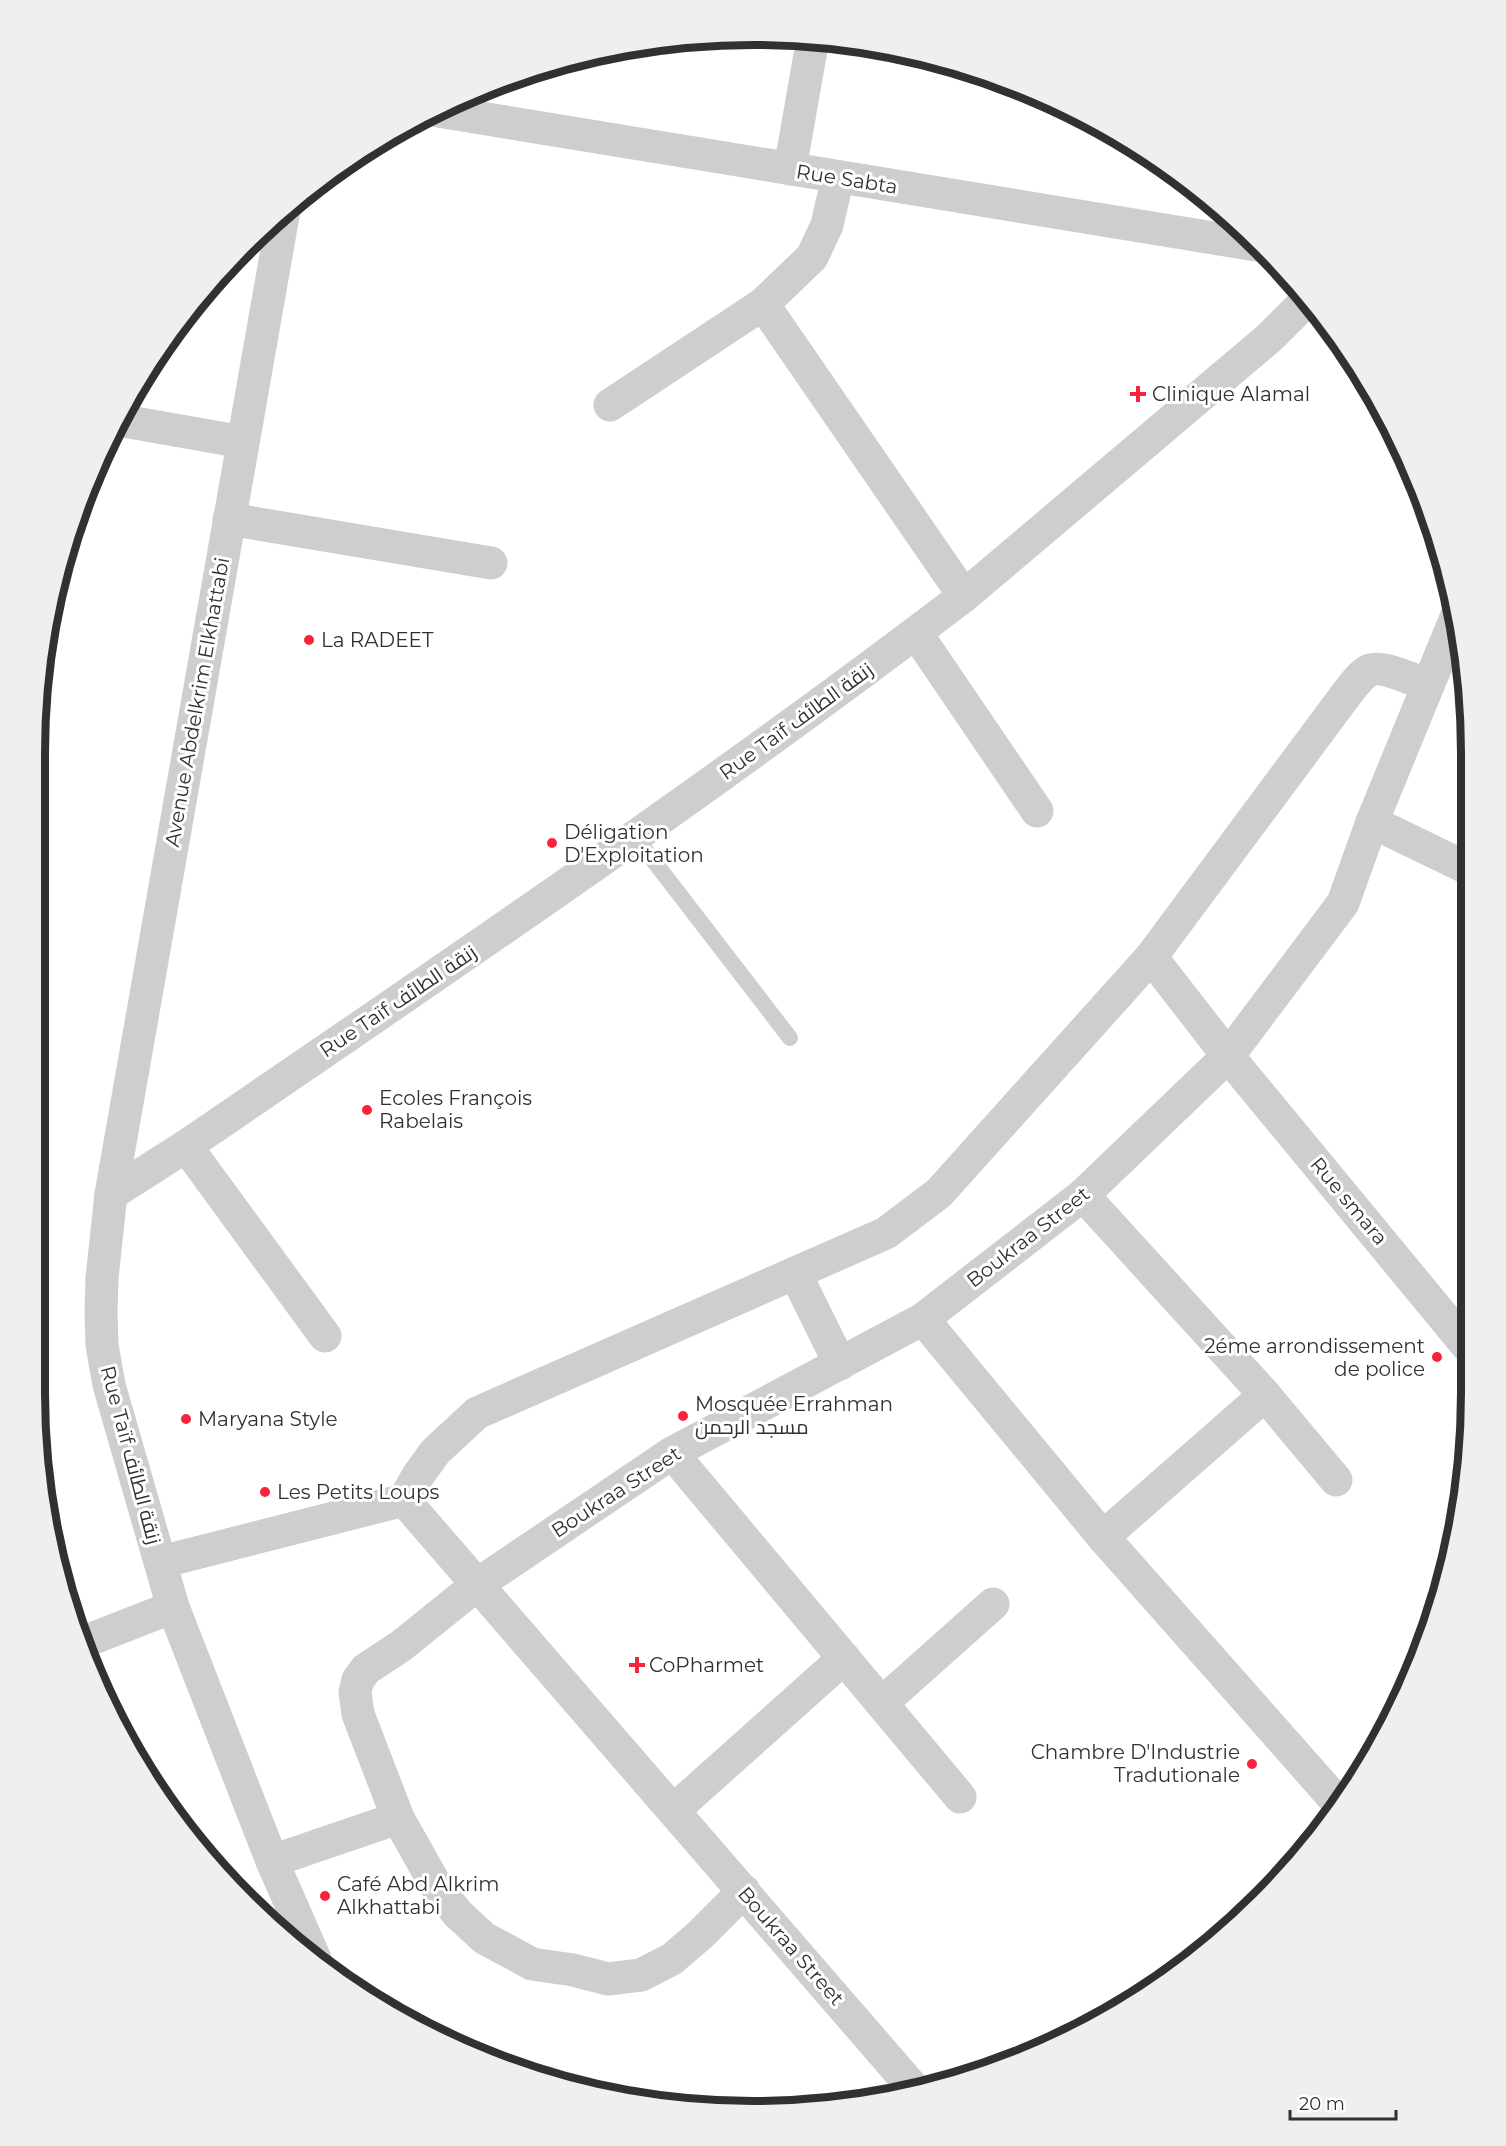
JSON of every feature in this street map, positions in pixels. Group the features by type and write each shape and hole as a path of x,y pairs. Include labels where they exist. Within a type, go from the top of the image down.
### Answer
{"street":[{"path":"790,169 811,48"},
{"name":"Rue Sabta","path":"451,113 1244,243"},
{"path":"610,405 763,304 812,257 827,225 838,177"},
{"name":"Avenue Abdelkrim Elkhattabi","path":"111,1194 281,225"},
{"path":"763,304 964,596"},
{"name":"Rue Taïf زنقة الطائف","path":"308,1943 272,1861 173,1607 109,1385 102,1345 102,1278 111,1194 186,1146 636,838 916,633 964,596 1269,338 1301,306"},
{"path":"128,422 243,442"},
{"path":"229,519 491,563"},
{"name":"Boukraa Street","path":"478,1584 672,1453 923,1319 1083,1195 1228,1056 1343,903 1372,822 1450,630"},
{"path":"916,633 1037,811"},
{"path":"161,1562 404,1500 435,1452 477,1413 886,1233 939,1193 1151,957 1342,700 1364,675 1368,671 1378,669 1427,686"},
{"path":"1372,822 1461,865"},
{"name":"Rue smara","path":"1151,957 1228,1056 1461,1338"},
{"path":"186,1146 325,1336"},
{"path":"1083,1195 1265,1395 1336,1480"},
{"path":"795,1273 840,1364"},
{"path":"923,1319 1102,1537 1334,1798"},
{"path":"1102,1537 1265,1395"},
{"path":"672,1453 960,1797"},
{"name":"Boukraa Street","path":"404,1500 909,2083"},
{"path":"478,1584 401,1646 366,1669 358,1680 355,1692 358,1714 398,1818 438,1889 458,1914 484,1938 532,1964 608,1979 641,1975 672,1959 744,1891"},
{"path":"882,1703 993,1604"},
{"path":"90,1640 173,1607"},
{"path":"674,1810 844,1658"},
{"path":"272,1861 398,1818"}],"lane":[{"path":"636,838 790,1038"}],"place":[{"name":"Clinique Alamal","path":"1138,394"},
{"name":"La RADEET","path":"309,640"},
{"name":"Déligation D'Exploitation","path":"552,843"},
{"name":"Ecoles François Rabelais","path":"367,1110"},
{"name":"2éme arrondissement de police","path":"1437,1357"},
{"name":"Mosquée Errahman مسجد الرحمن","path":"683,1416"},
{"name":"Maryana Style","path":"186,1419"},
{"name":"Les Petits Loups","path":"265,1492"},
{"name":"CoPharmet","path":"637,1665"},
{"name":"Chambre D'Industrie Tradutionale","path":"1252,1764"},
{"name":"Café Abd Alkrim Alkhattabi","path":"325,1896"}]}
